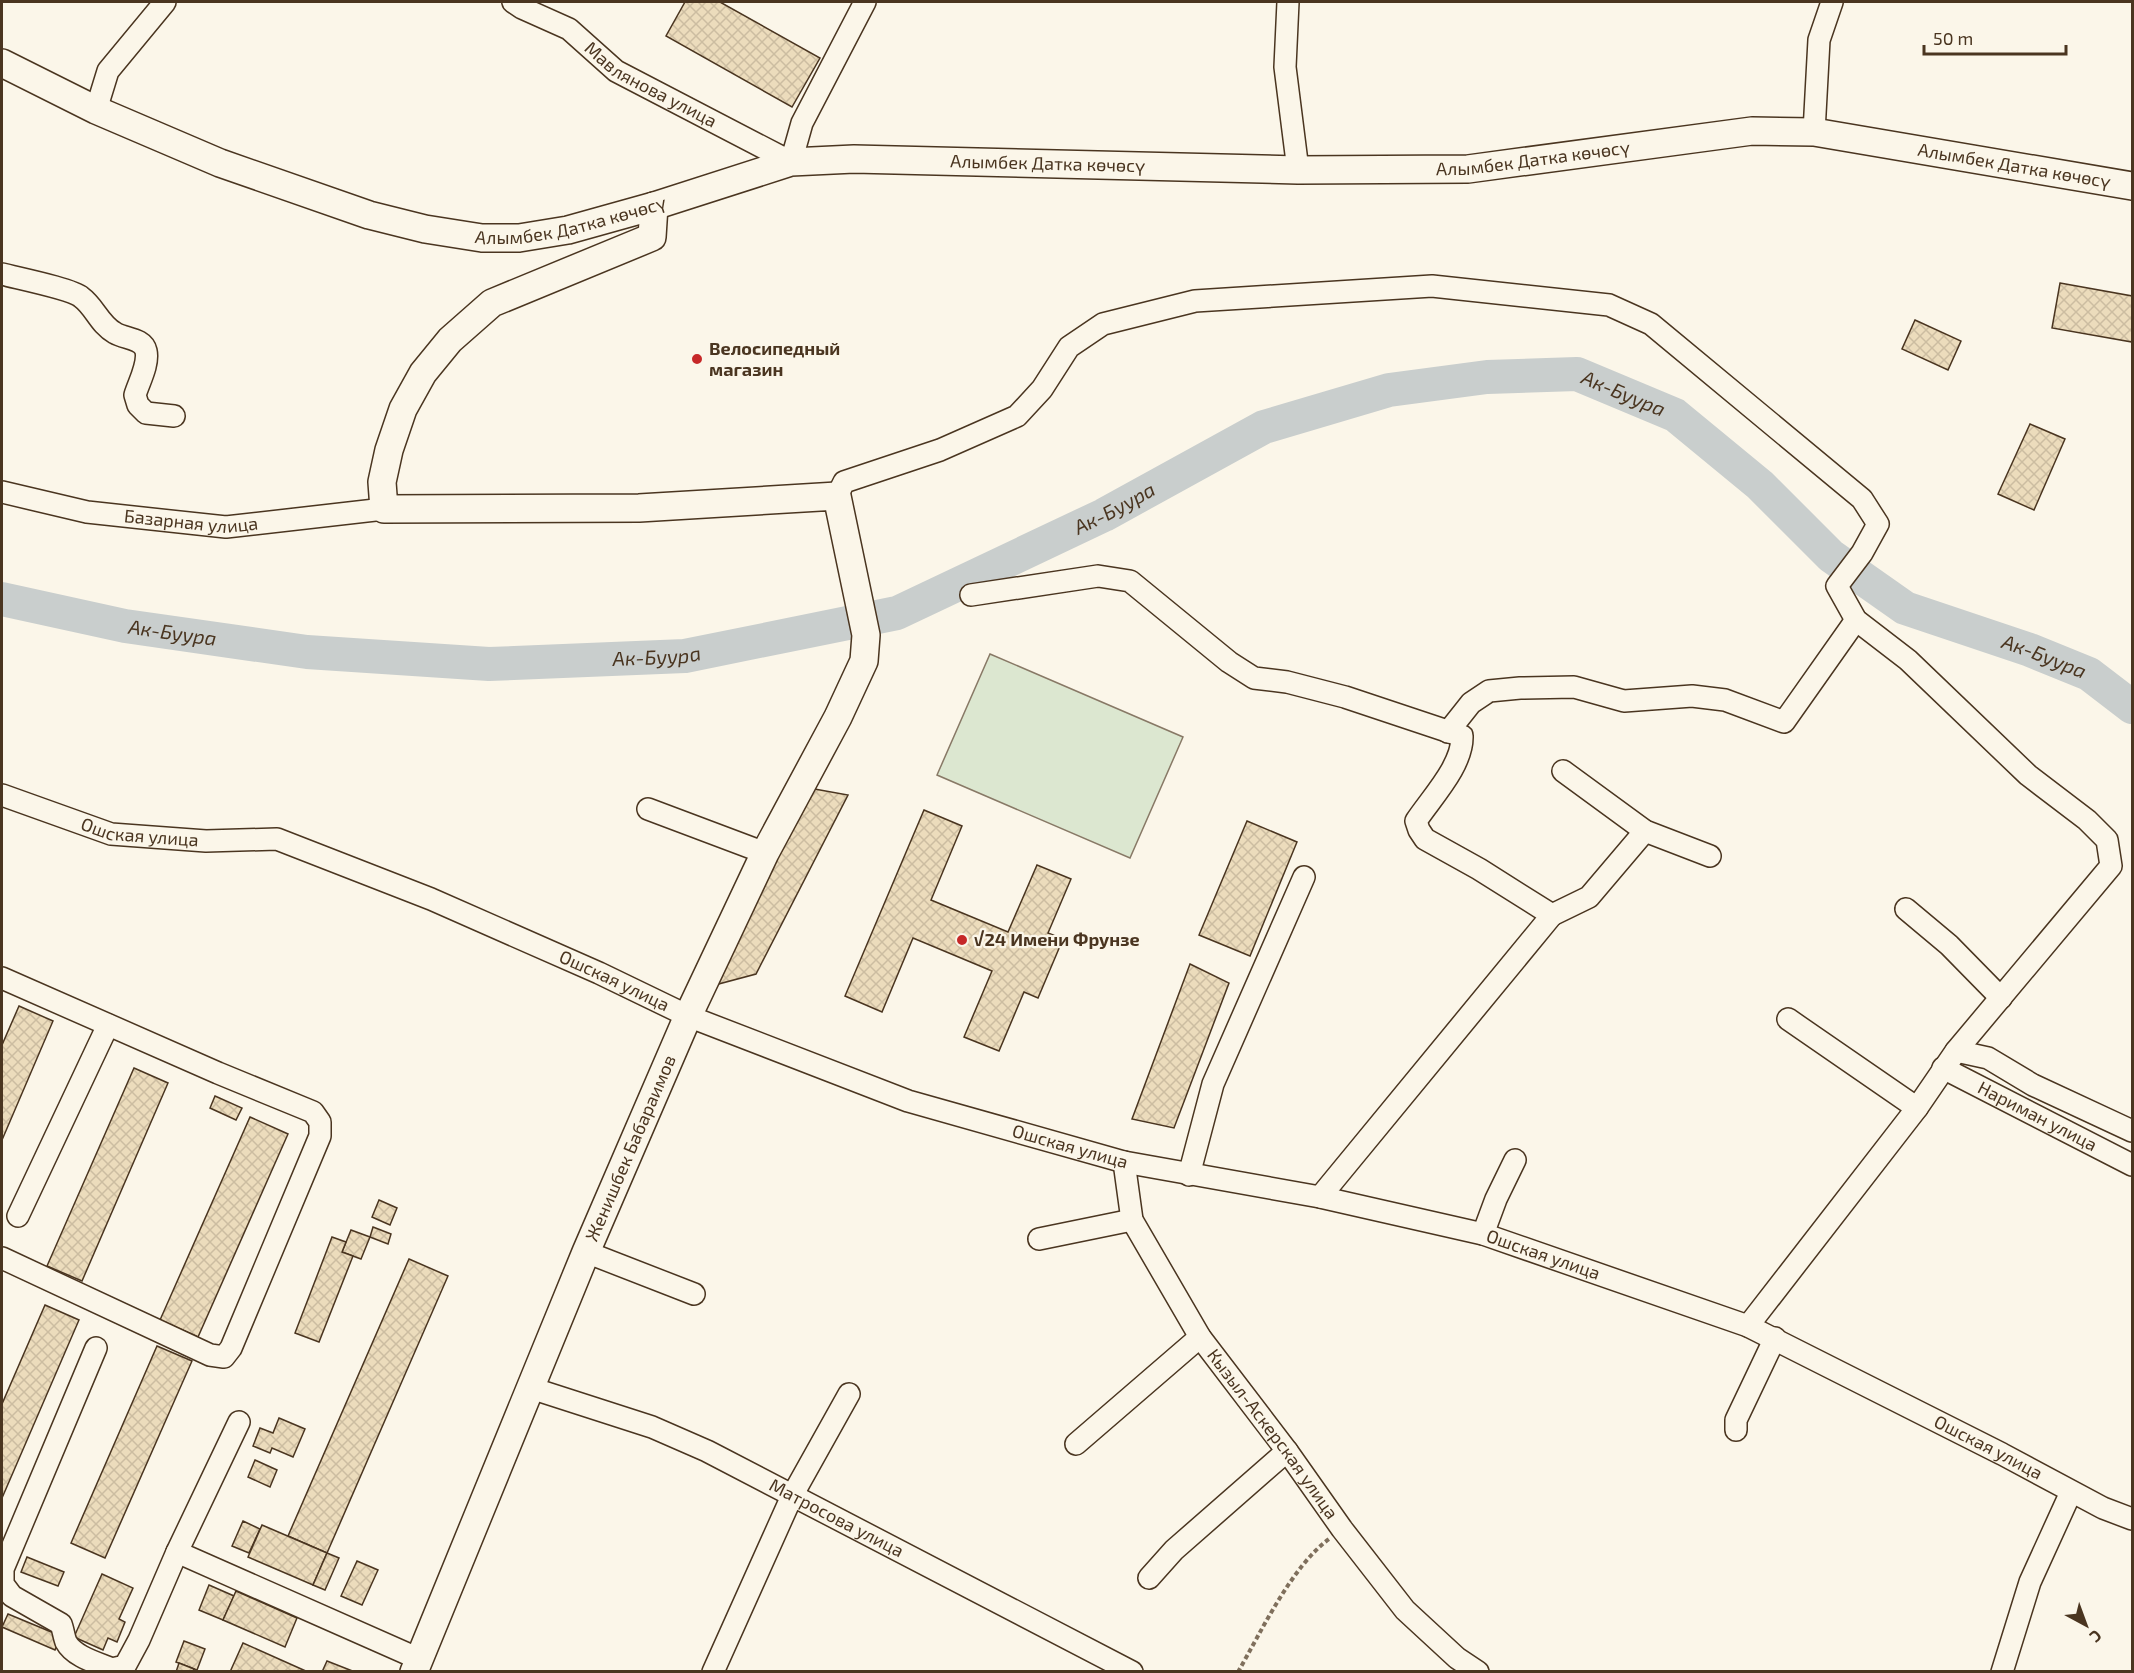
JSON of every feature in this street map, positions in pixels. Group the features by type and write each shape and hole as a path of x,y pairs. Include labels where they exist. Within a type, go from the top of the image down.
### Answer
{"main road":[{"name":"Алымбек Датка көчөсү","path":"2,63 96,110 220,163 369,215 425,229 482,238 519,238 568,230 654,206 791,162 854,159 1298,170 1468,169 1752,131 1814,132 2133,186"},
{"path":"654,206 652,237 492,303 450,340 423,373 403,409 389,450 382,482 384,509 639,508 837,496"},
{"name":"Женишбек Бабараимов","path":"416,1665 586,1252 688,1016 765,853 864,660 866,635 837,496"}],"street":[{"path":"96,110 108,71 165,2"},
{"name":"Мавлянова улица","path":"513,2 568,29 616,71 791,162"},
{"path":"791,162 802,123 865,2"},
{"path":"1288,2 1285,67 1298,170"},
{"path":"1814,132 1819,40 1832,2"},
{"path":"2,274 79,294 91,305 106,327 143,345 146,349 147,360 135,395 138,405 146,413 174,416"},
{"path":"837,496 844,482 940,450 1017,416 1042,389 1069,347 1103,324 1195,300 1432,286 1609,306 1651,324 1862,499 1878,524 1862,554 1837,586 1856,620 1908,660 2028,775 2087,820 2106,840 2112,866 1956,1050 1917,1108 1748,1326"},
{"name":"Базарная улица","path":"2,492 87,512 226,527 384,509"},
{"path":"971,595 1098,576 1130,581 1229,662 1254,678 1287,682 1345,697 1462,736 1462,749 1458,761 1416,821 1419,830 1425,839 1479,869 1552,915"},
{"path":"1448,732 1471,704 1490,691 1520,688 1574,687 1624,701 1692,696 1725,700 1784,722 1856,620"},
{"path":"1563,771 1645,831 1710,856"},
{"name":"Ошская улица","path":"2,795 111,834 206,841 277,839 431,899 599,973 688,1016 908,1101 1124,1162 1320,1197 1483,1234 1748,1326 2002,1454 2071,1492 2103,1508 2133,1519"},
{"path":"648,809 765,853"},
{"path":"1320,1197 1552,915 1589,897 1645,831"},
{"path":"1189,1175 1213,1084 1304,877"},
{"path":"1906,909 1949,945 2001,998"},
{"path":"2,978 313,1112 320,1122 320,1137 231,1348 224,1357 210,1355 2,1258"},
{"path":"1788,1019 1917,1108"},
{"path":"18,1216 108,1025"},
{"path":"1956,1050 1988,1058 2033,1085 2133,1131"},
{"name":"Нариман улица","path":"1944,1068 2133,1165"},
{"path":"1483,1234 1496,1199 1515,1160"},
{"name":"Кызыл-Аскерская улица","path":"1124,1162 1132,1220 1200,1337 1287,1450 1342,1529 1406,1610 1457,1658 1478,1671"},
{"path":"1039,1239 1132,1220"},
{"path":"586,1252 693,1294"},
{"path":"1076,1444 1200,1337"},
{"path":"1736,1431 1736,1420 1775,1338"},
{"path":"96,1348 3,1569 3,1584 12,1596 61,1624 67,1643 83,1657 112,1670 125,1666 239,1422"},
{"name":"Матросова улица","path":"531,1388 652,1426 707,1451 1132,1671"},
{"path":"714,1671 792,1496 849,1394"},
{"path":"1149,1578 1174,1550 1287,1450"},
{"path":"2002,1671 2030,1582 2071,1492"},
{"path":"177,1552 416,1665"}],"path":[{"path":"1238,1671 1288,1586 1323,1543 1342,1529"}],"green space":[{"path":"990,654 1183,737 1130,858 937,775"}],"building":[{"path":"685,2 720,2 820,58 792,107 666,36"},
{"path":"2060,283 2132,296 2132,342 2052,328"},
{"path":"1915,320 1961,341 1948,370 1902,349"},
{"path":"2030,424 2065,439 2034,510 1998,494"},
{"path":"809,788 848,795 756,974 711,986"},
{"path":"924,810 962,826 931,900 1008,932 1037,865 1071,879 1048,933 1063,939 1038,998 1024,992 999,1051 964,1037 992,971 913,938 882,1012 845,996"},
{"path":"1247,821 1297,842 1250,956 1199,935"},
{"path":"1190,964 1229,983 1174,1128 1132,1119"},
{"path":"19,1006 53,1021 2,1140 2,1045"},
{"path":"134,1068 168,1083 82,1281 47,1266"},
{"path":"215,1096 242,1108 236,1120 210,1108"},
{"path":"250,1117 288,1134 198,1337 160,1320"},
{"path":"379,1200 397,1208 390,1225 372,1217"},
{"path":"373,1227 391,1234 388,1244 370,1237"},
{"path":"351,1230 370,1237 361,1259 342,1252"},
{"path":"332,1237 346,1242 342,1252 353,1256 319,1342 295,1333"},
{"path":"409,1259 448,1276 327,1553 288,1536"},
{"path":"45,1305 79,1320 2,1498 2,1404"},
{"path":"157,1346 192,1361 105,1558 71,1543"},
{"path":"279,1418 305,1429 293,1457 272,1448 270,1453 253,1446 260,1428 273,1433"},
{"path":"255,1460 277,1470 270,1487 248,1477"},
{"path":"243,1521 260,1529 249,1553 232,1546"},
{"path":"262,1525 327,1553 313,1585 248,1557"},
{"path":"327,1553 339,1558 325,1590 313,1585"},
{"path":"27,1557 64,1572 58,1586 21,1572"},
{"path":"357,1561 378,1570 362,1605 341,1596"},
{"path":"102,1574 133,1588 119,1619 125,1622 117,1642 108,1638 103,1650 74,1637"},
{"path":"209,1585 234,1596 223,1620 199,1610"},
{"path":"236,1591 297,1618 285,1647 223,1620"},
{"path":"8,1614 61,1636 55,1650 2,1627"},
{"path":"184,1641 205,1649 197,1670 176,1662"},
{"path":"243,1643 308,1672 230,1672"},
{"path":"327,1661 355,1672 322,1672"},
{"path":"179,1663 194,1669 193,1672 176,1672"}],"waterway":[{"name":"Ак-Буура","path":"2,599 125,626 307,652 489,664 685,656 897,613 1104,515 1264,427 1389,390 1487,377 1577,374 1675,415 1760,485 1831,556 1905,608 2030,650 2089,674 2132,707"}],"place":[{"name":"Велосипедный магазин","path":"697,359"},
{"name":"√24 Имени Фрунзе","path":"962,940"}]}
